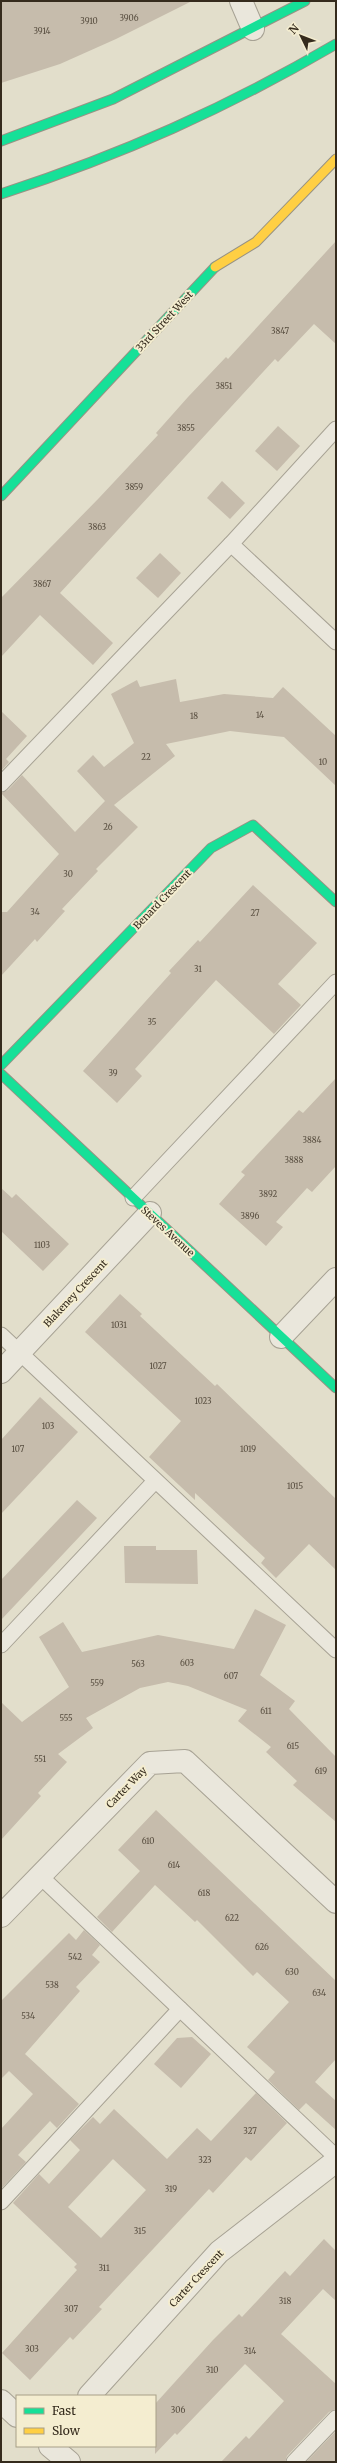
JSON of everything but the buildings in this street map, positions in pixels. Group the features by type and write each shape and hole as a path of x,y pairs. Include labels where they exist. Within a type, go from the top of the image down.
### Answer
{"street":[{"path":"241,1 253,29"},
{"path":"1,141 113,99 253,29 305,1"},
{"path":"1,194 58,176 186,124 287,73 336,44"},
{"name":"33rd Street West","path":"1,496 218,263 256,242 336,159"},
{"name":"Benard Crescent","path":"1,1065 211,848 253,825 336,902"},
{"name":"Steves Avenue","path":"1,1074 336,1388"},
{"name":"Blakeney Crescent","path":"1,1372 150,1213"},
{"path":"281,1337 336,1279"},
{"name":"Carter Way","path":"1,1916 150,1763 185,1761 336,1902"},
{"name":"Carter Crescent","path":"90,2395 220,2252 336,2161"},
{"path":"1,2401 16,2415"},
{"path":"51,2447 69,2462"}],"lane":[{"path":"1,784 231,544 336,429"},
{"path":"231,544 336,642"},
{"path":"133,1198 336,982"},
{"path":"1,1335 336,1650"},
{"path":"1,1645 155,1481"},
{"path":"40,1876 336,2157"},
{"path":"1,2202 180,2009"},
{"path":"294,2462 336,2418"}],"traffic: fast":[{"path":"1,141 113,99 305,1"},
{"path":"1,194 89,163 173,128 255,89 336,44"},
{"path":"1,496 215,267"},
{"path":"1,1065 211,848 253,825 336,902"},
{"path":"1,1074 336,1388"}],"traffic: slow":[{"path":"215,267 256,242 336,159"}]}
